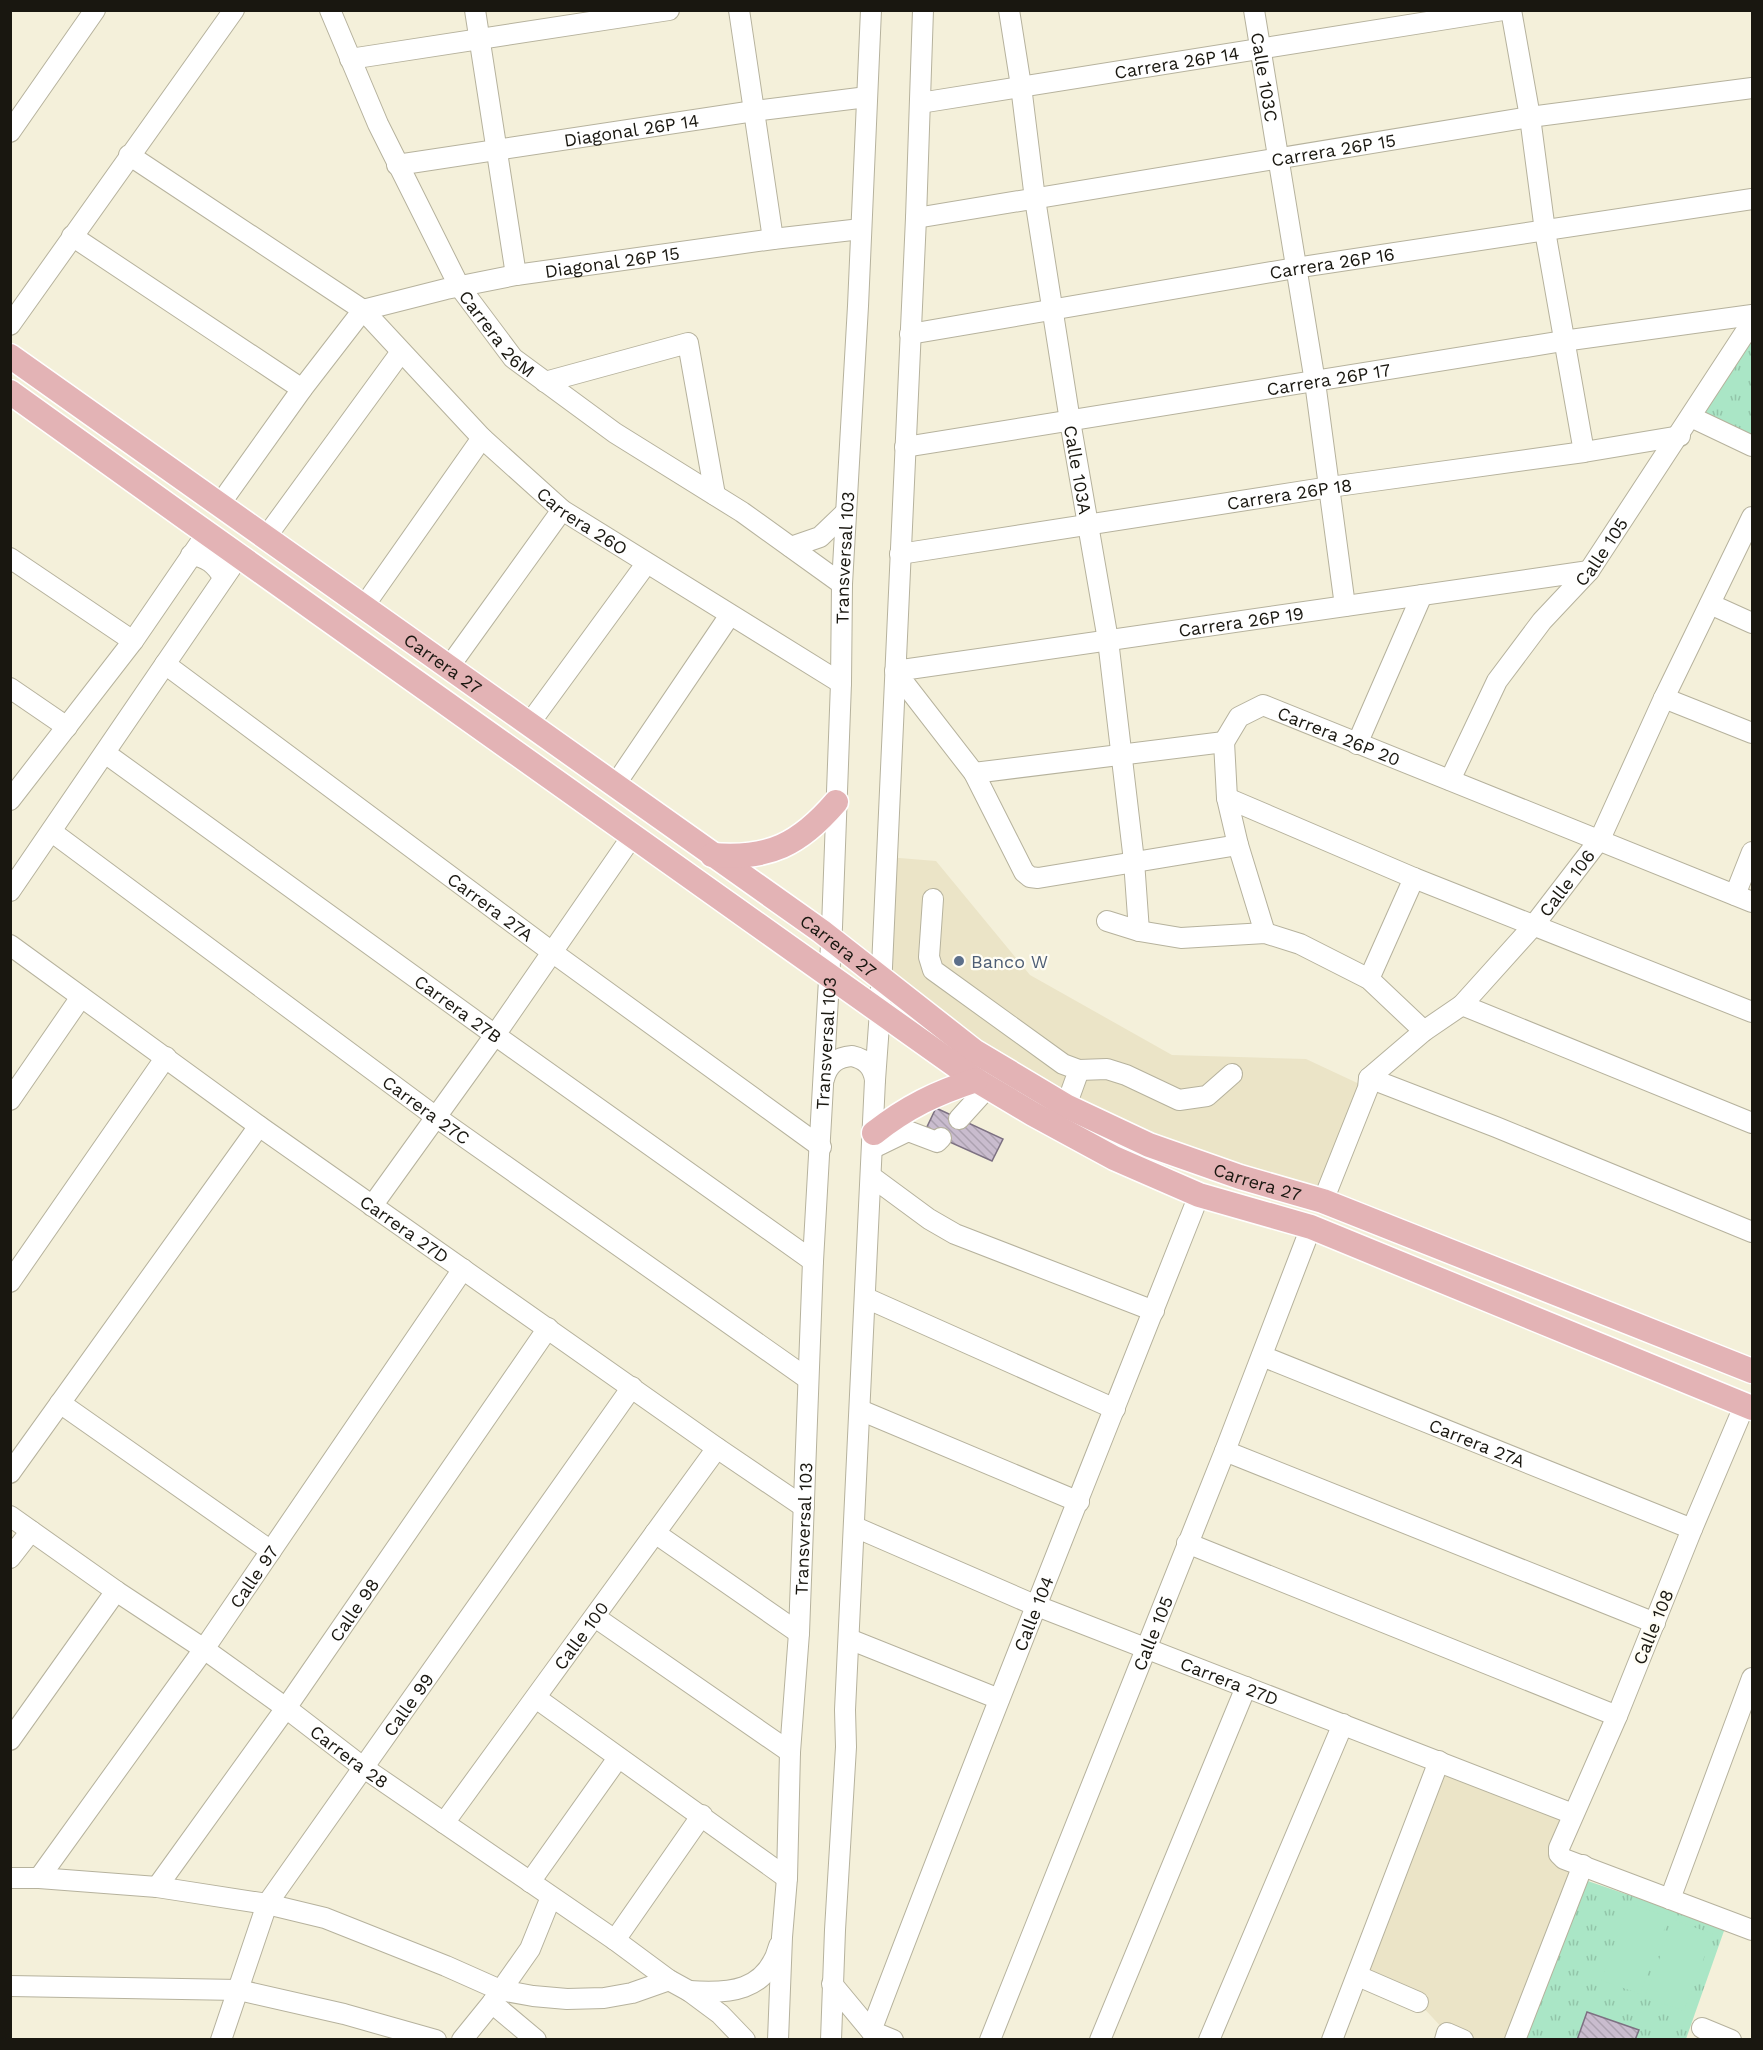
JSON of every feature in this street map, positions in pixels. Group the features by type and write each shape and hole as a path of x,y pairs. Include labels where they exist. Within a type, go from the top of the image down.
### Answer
{"main road":[{"name":"Carrera 27","path":"10,356 831,939 974,1052 1066,1106 1149,1145 1240,1177 1323,1202 1752,1371"},
{"name":"Carrera 27","path":"10,392 982,1083 1033,1114 1114,1158 1199,1195 1311,1227 1749,1406"},
{"path":"712,855 762,853 791,842 816,825 836,802"},
{"path":"873,1141 896,1116 920,1101 982,1083"}],"street":[{"path":"10,132 95,10"},
{"name":"Carrera 26M","path":"330,10 378,124 453,287 513,358 615,433 715,495 842,584"},
{"path":"475,10 516,275"},
{"path":"351,58 669,10"},
{"path":"739,10 773,239"},
{"name":"Transversal 103","path":"778,2040 787,1878 790,1752 799,1633 813,1261 831,939 842,683 842,584 871,10"},
{"path":"831,2040 916,218 923,10"},
{"name":"Calle 103A","path":"1009,10 1035,199 1070,421 1108,639 1134,861 1139,931"},
{"name":"Calle 103C","path":"1254,10 1315,381 1345,606"},
{"name":"Carrera 26P 14","path":"921,103 1503,10"},
{"path":"1511,10 1530,117 1563,341 1584,452"},
{"path":"10,325 233,12"},
{"name":"Carrera 26P 15","path":"916,218 1530,117 1752,88"},
{"name":"Diagonal 26P 14","path":"397,165 754,111 867,97"},
{"name":"Carrera 26O","path":"129,155 363,310 482,438 561,510 842,683"},
{"name":"Carrera 26P 16","path":"910,334 1295,268 1752,199"},
{"name":"Diagonal 26P 15","path":"363,310 453,287 516,275 861,229"},
{"path":"72,236 302,389"},
{"path":"220,504 302,389 363,310"},
{"name":"Carrera 26P 17","path":"905,447 1563,341 1752,315"},
{"name":"Calle 105","path":"1450,780 1497,681 1542,621 1589,571 1680,436 1752,322"},
{"path":"545,382 688,343 715,495"},
{"path":"266,537 401,352"},
{"path":"1691,417 1752,446"},
{"name":"Carrera 26P 18","path":"900,554 1330,487 1584,452 1680,436"},
{"path":"364,606 482,438"},
{"path":"449,667 561,510"},
{"path":"791,547 820,537 846,512"},
{"name":"Calle 106","path":"1370,1078 1425,1031 1462,1005 1534,925 1600,839 1664,698 1752,517"},
{"path":"10,800 133,641 207,533"},
{"path":"191,555 201,556 211,561 223,577"},
{"path":"10,891 239,556"},
{"path":"10,558 133,641"},
{"path":"529,724 646,564"},
{"name":"Carrera 26P 19","path":"895,671 1589,571"},
{"path":"1357,744 1422,595"},
{"path":"1710,604 1752,623"},
{"path":"615,785 730,615"},
{"name":"Carrera 27A","path":"165,664 552,952 821,1147"},
{"path":"895,671 974,774 1024,872 1030,877 1038,878 1238,845"},
{"path":"10,688 66,727"},
{"path":"1664,698 1752,733"},
{"name":"Carrera 26P 20","path":"1224,742 1239,717 1263,705 1744,898"},
{"path":"974,774 1224,742 1227,798 1238,845 1265,933"},
{"name":"Carrera 27B","path":"105,753 813,1261"},
{"path":"1227,798 1414,878 1752,1012"},
{"name":"Carrera 27C","path":"51,832 436,1117 808,1379"},
{"path":"372,1206 495,1035 633,836"},
{"path":"1744,898 1752,852"},
{"path":"1369,979 1414,878"},
{"path":"933,899 929,957 933,970 1063,1064 1079,1070 1107,1069 1126,1074 1179,1100 1207,1096 1232,1074"},
{"path":"1107,921 1139,931 1181,938 1265,933 1300,944 1369,979 1425,1031"},
{"name":"Carrera 27D","path":"10,945 372,1206 804,1507"},
{"path":"10,1100 81,997"},
{"path":"1462,1005 1752,1123"},
{"path":"824,1080 831,1064 840,1058 852,1056 872,1068 875,1080"},
{"path":"10,1282 166,1057"},
{"path":"1066,1106 1079,1070"},
{"path":"1323,1202 1370,1078 1752,1232"},
{"path":"959,1119 982,1083"},
{"path":"10,1473 259,1126"},
{"path":"873,1141 908,1131 937,1142 941,1138"},
{"path":"872,1177 929,1219 955,1234 1154,1311"},
{"name":"Calle 104","path":"865,2035 1199,1195"},
{"name":"Calle 105","path":"990,2040 1225,1451 1311,1227"},
{"name":"Calle 97","path":"39,1878 204,1649 463,1269"},
{"path":"866,1298 1115,1409"},
{"name":"Calle 98","path":"157,1887 286,1708 548,1328"},
{"name":"Carrera 27A","path":"1262,1356 1692,1529"},
{"name":"Calle 99","path":"221,2040 267,1904 632,1387"},
{"path":"60,1403 271,1551"},
{"name":"Calle 108","path":"1583,1865 1564,1858 1559,1854 1559,1848 1617,1716 1692,1529 1749,1406"},
{"path":"860,1410 1078,1502"},
{"name":"Calle 100","path":"444,1823 717,1448"},
{"path":"1225,1451 1655,1623"},
{"name":"Carrera 28","path":"10,1516 204,1649 364,1768 615,1940 669,1980 689,1991 720,2014 745,2040"},
{"name":"Carrera 27D","path":"855,1527 1037,1605 1574,1814"},
{"path":"10,1558 31,1531"},
{"path":"655,1533 799,1633"},
{"path":"1187,1543 1617,1716"},
{"path":"10,1740 117,1591"},
{"path":"595,1617 790,1752"},
{"path":"849,1640 999,1699"},
{"path":"1670,1899 1752,1678"},
{"path":"1100,2040 1246,1687"},
{"path":"536,1698 787,1878"},
{"path":"1209,2040 1343,1724"},
{"path":"530,1882 618,1758"},
{"path":"1332,2040 1440,1761"},
{"path":"615,1940 702,1815"},
{"path":"1515,2040 1583,1865 1752,1930"},
{"path":"10,1878 157,1887 267,1904 325,1917 446,1966 496,1996 536,2040"},
{"path":"462,2040 530,1949 551,1897"},
{"name":"Carrera 28","path":"689,1991 720,1993 735,1991 749,1985 771,1965 782,1937"},
{"path":"1358,1976 1418,2002"},
{"path":"496,1996 604,1998 633,1993 669,1980"},
{"path":"832,1984 865,2035 893,2040"},
{"path":"10,1986 239,1990 344,2014 436,2040"},
{"path":"1702,2028 1731,2040"}],"shaded area":[{"path":"887,857 936,861 1030,975 1172,1055 1306,1059 1368,1088 1323,1201 1149,1145 891,985"},
{"path":"1439,1761 1573,1814 1559,1848 1583,1865 1515,2039 1463,2039 1447,2033 1418,2002 1358,1976"}],"green space":[{"path":"1752,330 1752,439 1699,415"},
{"path":"1582,1879 1725,1928 1686,2039 1526,2040"},
{"path":"1629,1903 1669,1917 1640,1994 1601,1980"},
{"path":"1674,1920 1713,1934 1684,2011 1645,1997"}],"building":[{"path":"936,1108 1003,1139 992,1161 925,1131"},
{"path":"1587,2012 1639,2030 1635,2040 1577,2040"}],"place":[{"name":"Banco W","path":"959,961"}]}
